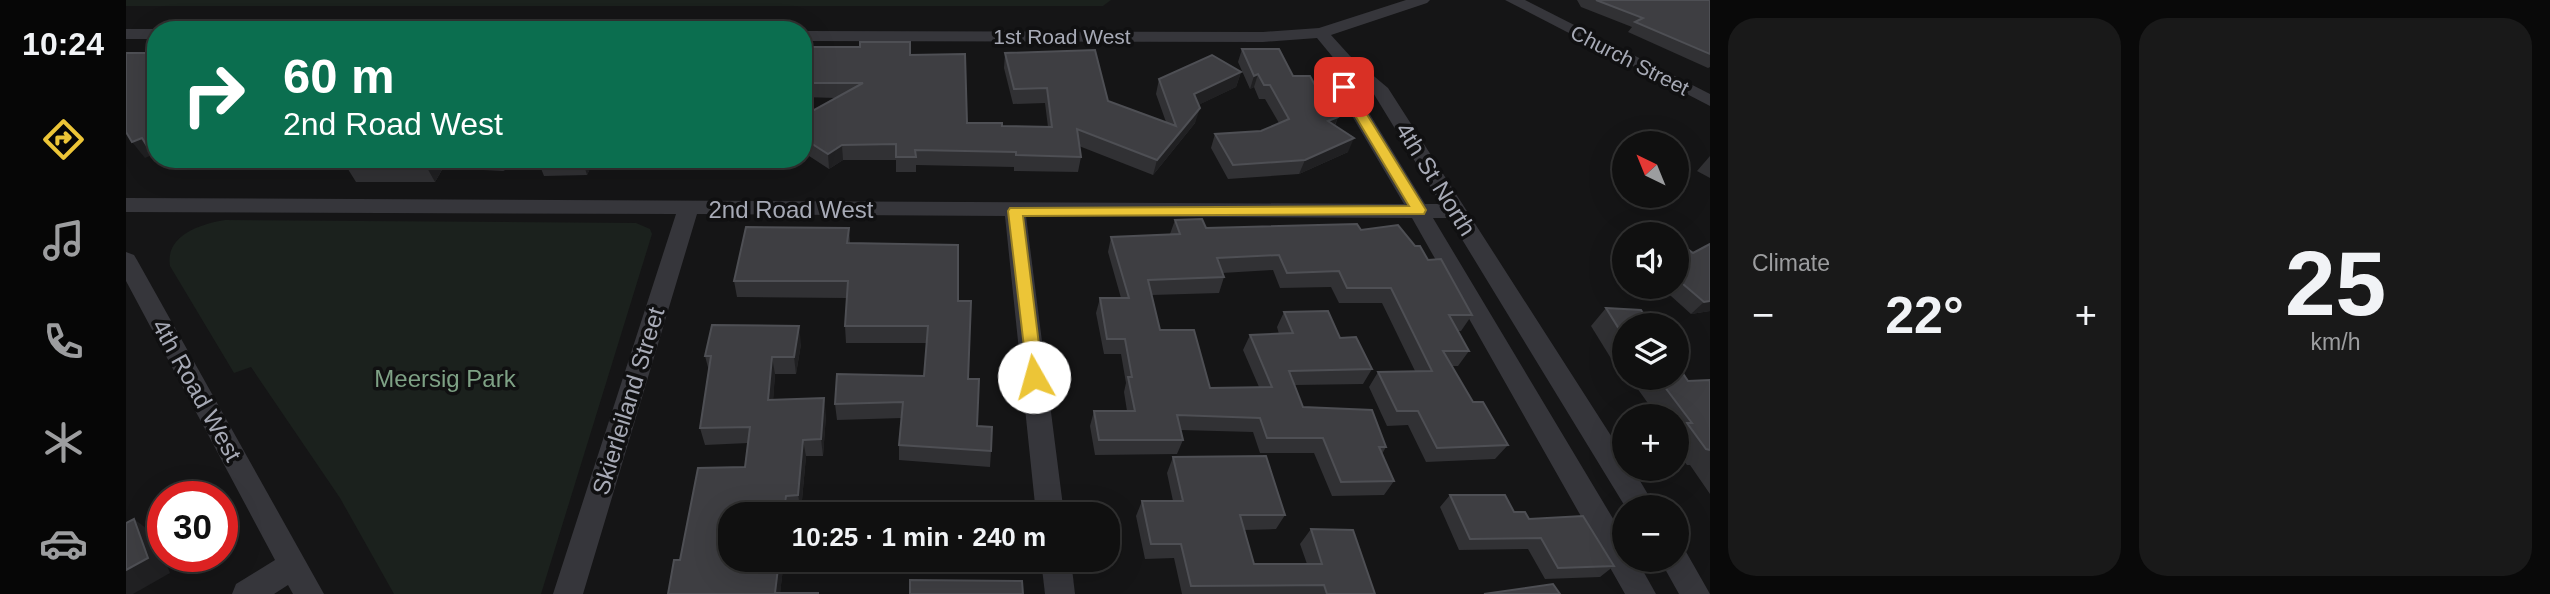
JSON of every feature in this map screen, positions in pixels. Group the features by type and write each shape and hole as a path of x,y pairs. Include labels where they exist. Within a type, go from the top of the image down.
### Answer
{"street":[{"name":"1st Road West","path":"812,36 1263,37 1321,33 1422,0"},
{"name":"Church Street","path":"1513,0 1710,101"},
{"path":"1321,33 1344,61"},
{"path":"126,34 147,34"},
{"name":"4th St North","path":"1344,61 1344,87 1419,210 1641,594"},
{"name":"4th St North","path":"1344,61 1379,88 1634,495"},
{"name":"2nd Road West","path":"126,205 1456,211"},
{"name":"Skierleiland Street","path":"568,594 688,209"},
{"path":"1015,211 1049,502"},
{"name":"4th Road West","path":"126,260 309,594"},
{"path":"247,594 293,565"},
{"path":"1057,572 1060,594"},
{"path":"1682,572 1696,594"}],"green space":[{"path":"126,0 1111,0 1103,6 126,6"},
{"name":"Meersig Park","path":"225,220 636,223 650,229 652,234 541,594 394,594 340,498 251,367 234,373 170,266 173,246 179,239 196,228"}],"building":[{"path":"1596,0 1710,0 1710,54 1635,22 1643,18"},
{"path":"860,42 910,42 910,55 965,54 967,123 1002,123 1002,126 1052,127 1047,88 1014,89 1005,53 1095,50 1108,101 1176,126 1159,79 1212,55 1241,72 1194,94 1200,108 1157,160 1077,129 1081,157 1016,155 1016,152 915,150 916,157 896,157 896,144 842,145 828,154 812,144 812,111 863,83 812,83 812,47 860,47"},
{"path":"1242,49 1279,49 1293,76 1310,76 1321,96 1324,96 1338,117 1328,121 1354,138 1305,160 1233,165 1215,134 1261,131 1289,119 1270,85 1264,85 1258,74 1254,76"},
{"path":"126,53 147,53 147,146 142,138 132,142 126,132"},
{"path":"1202,219 1206,228 1357,224 1361,230 1398,225 1415,246 1420,246 1428,260 1441,259 1472,315 1449,315 1469,351 1443,351 1473,402 1483,402 1508,445 1437,448 1418,411 1397,411 1378,372 1432,371 1391,288 1347,288 1339,271 1287,273 1279,255 1217,258 1224,277 1148,280 1160,330 1194,330 1210,388 1272,387 1250,335 1293,333 1284,312 1328,311 1340,338 1356,337 1372,369 1289,371 1303,407 1372,410 1386,447 1379,447 1394,481 1341,482 1323,438 1267,438 1260,418 1177,415 1183,440 1099,440 1094,411 1135,411 1128,377 1132,377 1125,339 1107,339 1100,298 1129,298 1111,237 1180,234 1175,220"},
{"path":"746,227 849,228 847,243 958,245 958,301 971,301 968,379 979,379 977,426 992,427 991,451 899,445 903,402 835,404 837,374 924,376 928,326 845,326 848,281 734,281"},
{"path":"1710,244 1710,301 1704,302 1689,289 1689,250 1693,253"},
{"path":"1606,308 1641,310 1643,313 1612,313 1612,318"},
{"path":"712,325 799,326 794,357 772,357 768,400 824,398 821,439 803,440 798,495 786,496 785,502 718,502 718,572 778,572 775,593 818,594 668,594 674,560 680,560 698,468 745,467 750,427 700,428 711,356 705,356"},
{"path":"1710,380 1710,450 1706,449 1689,426 1692,423 1689,419 1689,404 1678,404 1667,390 1689,390 1689,381"},
{"path":"1266,456 1285,515 1240,515 1254,564 1322,564 1311,529 1353,530 1375,594 1327,594 1324,585 1191,586 1181,544 1151,544 1142,501 1183,501 1173,457"},
{"path":"1450,495 1505,495 1514,512 1525,512 1529,519 1583,516 1612,566 1558,568 1541,538 1470,539"},
{"path":"134,519 147,559 126,570 126,523"},
{"path":"910,580 1022,581 1023,594 910,594"},
{"path":"1553,584 1560,594 1484,594"}],"route":[{"path":"1034,377 1015,211 1419,210 1344,87"}]}
